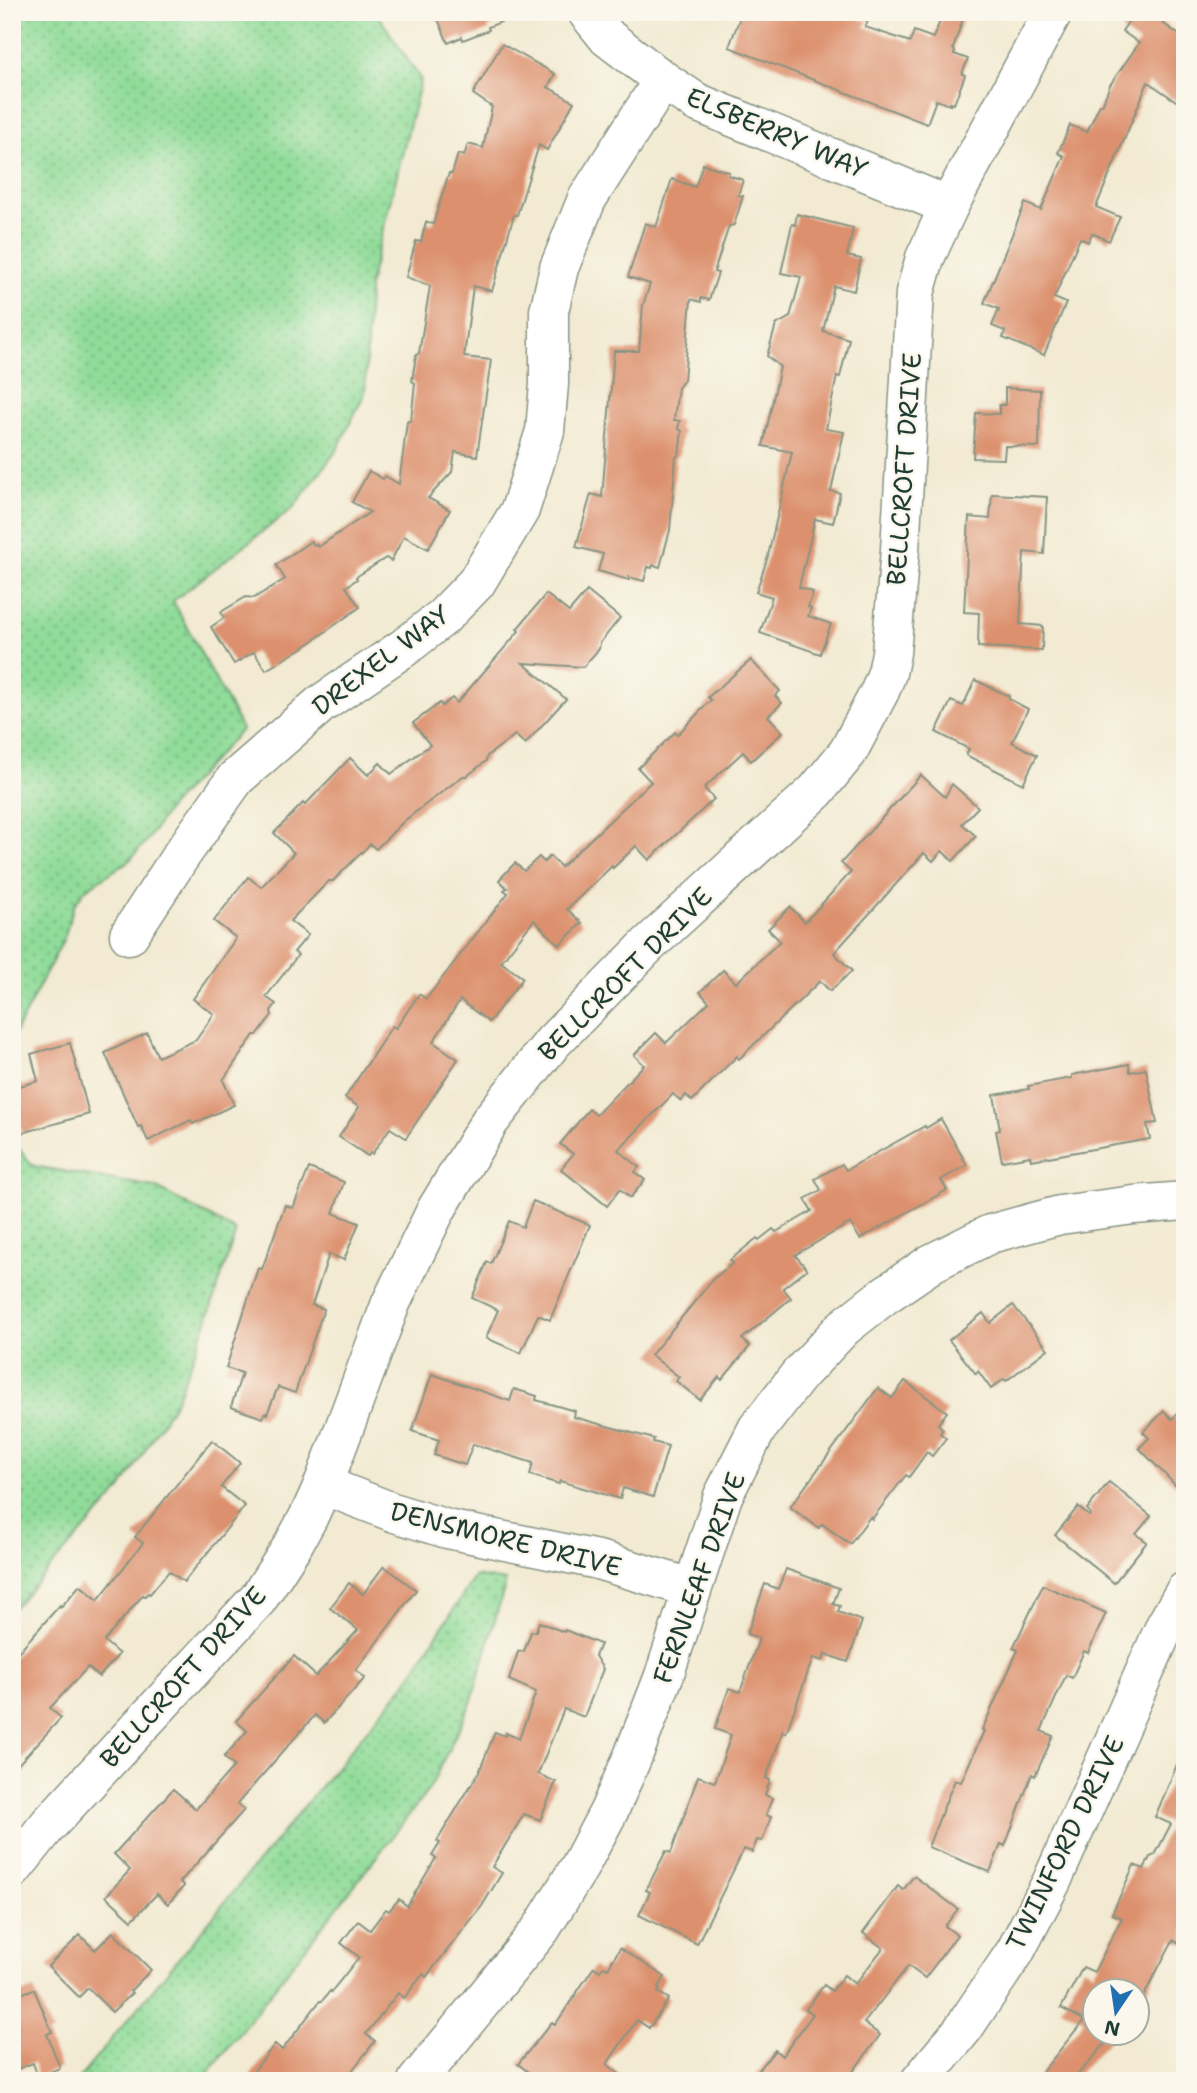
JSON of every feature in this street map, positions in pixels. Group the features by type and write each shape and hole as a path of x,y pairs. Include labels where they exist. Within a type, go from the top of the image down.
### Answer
{"street":[{"name":"ELSBERRY WAY","path":"587,12 608,38 696,102 949,206"},
{"name":"BELLCROFT DRIVE","path":"12,1870 49,1824 258,1599 293,1545 323,1485 391,1303 436,1210 490,1121 562,1032 659,936 816,791 848,752 880,691 887,673 892,640 915,293 925,258 949,206 1053,12"},
{"name":"DREXEL WAY","path":"129,935 236,778 321,704 405,647 443,617 476,583 520,510 545,431 549,384 549,311 559,268 587,199 663,80"},
{"name":"FERNLEAF DRIVE","path":"417,2081 541,1929 580,1866 634,1756 664,1676 723,1496 757,1429 799,1376 843,1328 885,1296 932,1263 990,1234 1060,1215 1185,1201"},
{"name":"DENSMORE DRIVE","path":"323,1485 395,1513 447,1529 598,1560 691,1588"},
{"name":"TWINFORD DRIVE","path":"920,2081 963,2029 1015,1952 1052,1881 1165,1626 1185,1591"}],"green space":[{"path":"12,12 376,12 421,80 369,285 365,393 337,450 293,508 173,601 242,729 168,809 130,860 86,889 74,905 64,938 12,1039"},
{"path":"12,1140 33,1166 155,1187 236,1231 206,1324 176,1400 121,1489 12,1610"},
{"path":"475,1576 506,1581 471,1703 430,1788 202,2081 77,2081 406,1683"}],"building":[{"path":"435,12 521,14 488,27 489,30 448,43"},
{"path":"742,12 845,12 868,21 865,27 910,42 914,31 933,38 944,12 965,12 953,49 954,54 968,59 962,74 965,75 954,104 936,100 927,124 729,47"},
{"path":"1135,12 1147,12 1185,39 1185,107 1148,82 1096,207 1120,217 1109,241 1092,233 1088,242 1080,238 1054,298 1066,303 1044,355 1003,338 1005,331 992,326 999,309 984,303 1025,203 1041,210 1064,156 1058,153 1070,125 1087,132 1110,85 1139,43 1122,31"},
{"path":"502,44 555,74 548,87 574,102 547,150 539,145 517,215 514,215 492,291 473,286 464,357 491,360 477,456 455,452 452,472 428,498 450,510 428,549 404,536 391,561 386,558 356,577 357,579 346,587 360,607 266,670 254,652 234,664 211,627 224,618 221,612 246,597 254,598 285,579 276,565 311,541 318,547 370,512 352,502 369,471 399,484 407,422 411,420 416,355 419,353 430,286 406,277 416,241 421,242 426,222 433,224 458,154 464,156 468,144 483,148 492,107 473,94"},
{"path":"703,164 729,172 728,175 743,180 738,195 743,196 734,225 729,226 714,272 718,273 709,300 701,298 701,302 691,299 684,380 678,388 674,420 680,421 678,428 682,431 679,455 676,457 670,530 660,567 648,567 644,581 629,577 629,580 598,571 603,554 576,547 591,494 602,497 614,351 639,351 643,305 650,284 628,277 645,223 656,227 672,179 695,187"},
{"path":"797,214 853,228 847,256 861,259 854,291 834,286 823,331 849,339 840,377 837,376 826,429 844,432 831,491 840,493 833,523 815,519 799,587 813,592 808,616 831,624 820,654 760,633 772,597 756,592 768,556 792,452 763,446 780,367 767,356 776,325 790,317 801,277 781,273 792,224 795,225"},
{"path":"1005,388 1040,390 1039,447 1005,446 1004,459 973,458 976,413 999,414 999,405 1005,405"},
{"path":"992,494 1047,497 1044,554 1024,552 1020,624 1043,626 1042,650 978,647 979,613 964,612 969,517 990,519"},
{"path":"587,591 620,618 583,667 523,663 566,699 525,744 515,735 487,756 486,761 467,776 463,776 404,821 376,849 370,844 290,921 308,935 294,952 298,955 266,997 276,1004 271,1011 272,1015 257,1035 254,1035 223,1080 234,1105 193,1124 191,1120 148,1141 141,1126 138,1127 105,1053 147,1033 158,1057 196,1040 214,1014 193,999 236,938 214,921 248,877 261,887 294,853 274,833 350,758 368,775 380,763 391,774 430,745 413,723 440,703 442,706 452,698 457,703 519,631 517,629 546,594 569,612"},
{"path":"751,660 780,691 775,696 782,703 768,716 783,732 751,761 743,752 704,788 714,799 649,860 636,846 613,868 612,866 567,909 582,923 559,945 534,920 501,962 523,978 489,1022 460,1000 433,1042 458,1059 406,1138 390,1128 368,1156 339,1137 359,1107 345,1098 392,1026 396,1028 419,994 426,999 508,893 499,880 515,863 524,871 539,857 544,862 550,856 561,867 651,782 638,768 675,732 677,735 711,700 708,697"},
{"path":"975,680 1009,696 1009,699 1028,709 1012,742 1037,755 1023,784 966,755 969,749 936,732 951,701 963,706"},
{"path":"921,775 945,797 952,784 978,807 962,824 976,836 953,861 942,851 933,861 924,853 834,953 852,971 830,991 820,981 692,1101 686,1095 681,1101 673,1094 618,1150 639,1167 635,1172 645,1180 630,1198 620,1189 607,1206 561,1169 573,1154 560,1144 589,1109 596,1115 644,1065 634,1055 656,1033 666,1043 709,1002 700,992 723,970 736,983 780,941 768,929 790,907 805,922 851,872 841,863"},
{"path":"70,1043 89,1114 22,1133 12,1098 12,1088 38,1081 31,1054"},
{"path":"1129,1064 1130,1072 1146,1069 1157,1123 1147,1124 1150,1139 1031,1160 1030,1156 1002,1161 996,1131 1000,1130 994,1095"},
{"path":"941,1119 967,1165 941,1180 947,1190 860,1239 850,1223 795,1255 807,1269 783,1288 791,1298 742,1339 750,1346 722,1380 719,1377 700,1400 676,1381 679,1377 651,1355 713,1279 733,1263 730,1260 757,1238 759,1240 773,1229 776,1232 812,1211 805,1199 821,1190 815,1179 842,1164 846,1170"},
{"path":"309,1168 344,1182 333,1213 359,1223 344,1260 329,1254 312,1305 324,1309 295,1393 278,1387 263,1418 231,1407 242,1373 226,1368 258,1268 262,1269 285,1205 293,1208"},
{"path":"533,1201 590,1225 550,1320 538,1315 521,1353 486,1338 498,1310 472,1298 487,1262 491,1264 509,1221 523,1227"},
{"path":"1013,1305 1048,1349 991,1389 949,1340 983,1313 990,1323"},
{"path":"432,1374 510,1401 514,1389 537,1396 536,1400 575,1411 574,1417 654,1439 653,1442 668,1446 653,1497 623,1488 620,1499 560,1481 559,1484 530,1475 533,1463 473,1444 465,1465 434,1455 439,1440 412,1431"},
{"path":"905,1381 947,1412 938,1424 943,1429 940,1433 946,1438 932,1456 927,1452 909,1477 906,1475 850,1544 822,1524 819,1528 790,1507 878,1388 892,1398"},
{"path":"1185,1406 1185,1495 1139,1448 1149,1438 1143,1432 1164,1411 1172,1419"},
{"path":"212,1440 240,1463 221,1487 245,1506 184,1582 169,1571 150,1594 143,1595 104,1641 119,1654 99,1677 88,1667 50,1708 61,1718 12,1771 12,1659 80,1585 98,1600 143,1543 135,1537"},
{"path":"1109,1482 1151,1516 1136,1534 1147,1542 1114,1583 1055,1535 1078,1507 1089,1516 1091,1514 1087,1509"},
{"path":"384,1566 416,1590 356,1670 365,1678 324,1723 315,1715 237,1804 244,1810 180,1882 184,1886 168,1904 157,1894 132,1920 106,1896 130,1870 114,1854 173,1789 196,1809 234,1766 224,1757 247,1731 236,1721 294,1656 316,1676 358,1630 330,1608 349,1583 363,1594"},
{"path":"786,1569 839,1588 833,1604 840,1606 838,1612 862,1621 848,1662 825,1654 823,1661 813,1658 786,1733 783,1731 766,1778 770,1780 765,1795 772,1798 766,1815 771,1817 762,1841 757,1840 752,1852 744,1849 697,1944 639,1915 650,1892 646,1890 666,1851 671,1853 698,1776 715,1782 731,1735 715,1729 729,1688 740,1692 759,1639 747,1634 765,1584 778,1589"},
{"path":"1043,1585 1106,1613 1088,1653 1084,1651 1072,1678 1066,1675 1041,1731 1053,1736 1035,1776 1032,1774 1005,1846 1001,1844 990,1872 928,1847 955,1780 961,1782 984,1731 982,1730 1018,1650 1013,1648"},
{"path":"539,1622 600,1644 595,1656 603,1669 584,1717 564,1709 538,1774 556,1782 540,1820 524,1814 492,1867 502,1873 482,1906 426,1977 423,1974 404,1998 398,1993 366,2034 375,2041 344,2081 246,2081 275,2044 282,2050 359,1957 341,1943 358,1921 370,1930 386,1909 389,1911 399,1899 407,1906 436,1858 432,1856 440,1843 437,1841 479,1772 495,1732 505,1736 506,1733 519,1739 536,1692 509,1680 518,1652 524,1651 531,1632 536,1631"},
{"path":"1184,1748 1185,1945 1173,1940 1152,1980 1152,1978 1082,1978 1082,2019 1061,2008 1083,1967 1094,1972 1122,1918 1112,1914 1134,1865 1144,1869 1150,1857 1155,1855 1171,1824 1155,1817"},
{"path":"914,1876 958,1909 945,1926 957,1935 925,1978 908,1966 864,2023 880,2035 846,2081 750,2081 775,2050 782,2056 813,2014 806,2009 824,1985 832,1991 844,1975 855,1984 883,1948 863,1933 898,1886 903,1890"},
{"path":"113,1932 151,1970 112,2012 88,1988 79,1997 48,1966 80,1935 95,1950"},
{"path":"620,1948 665,1977 658,1992 669,1999 649,2028 637,2020 607,2064 628,2081 540,2081 518,2064 552,2022 555,2025 594,1967 600,1971 604,1966 608,1968"},
{"path":"34,1989 52,2032 47,2034 60,2068 38,2077 33,2063 12,2071 12,1997"},
{"path":"1082,2022 1082,2048 1101,2048 1072,2081 1035,2081"}]}
